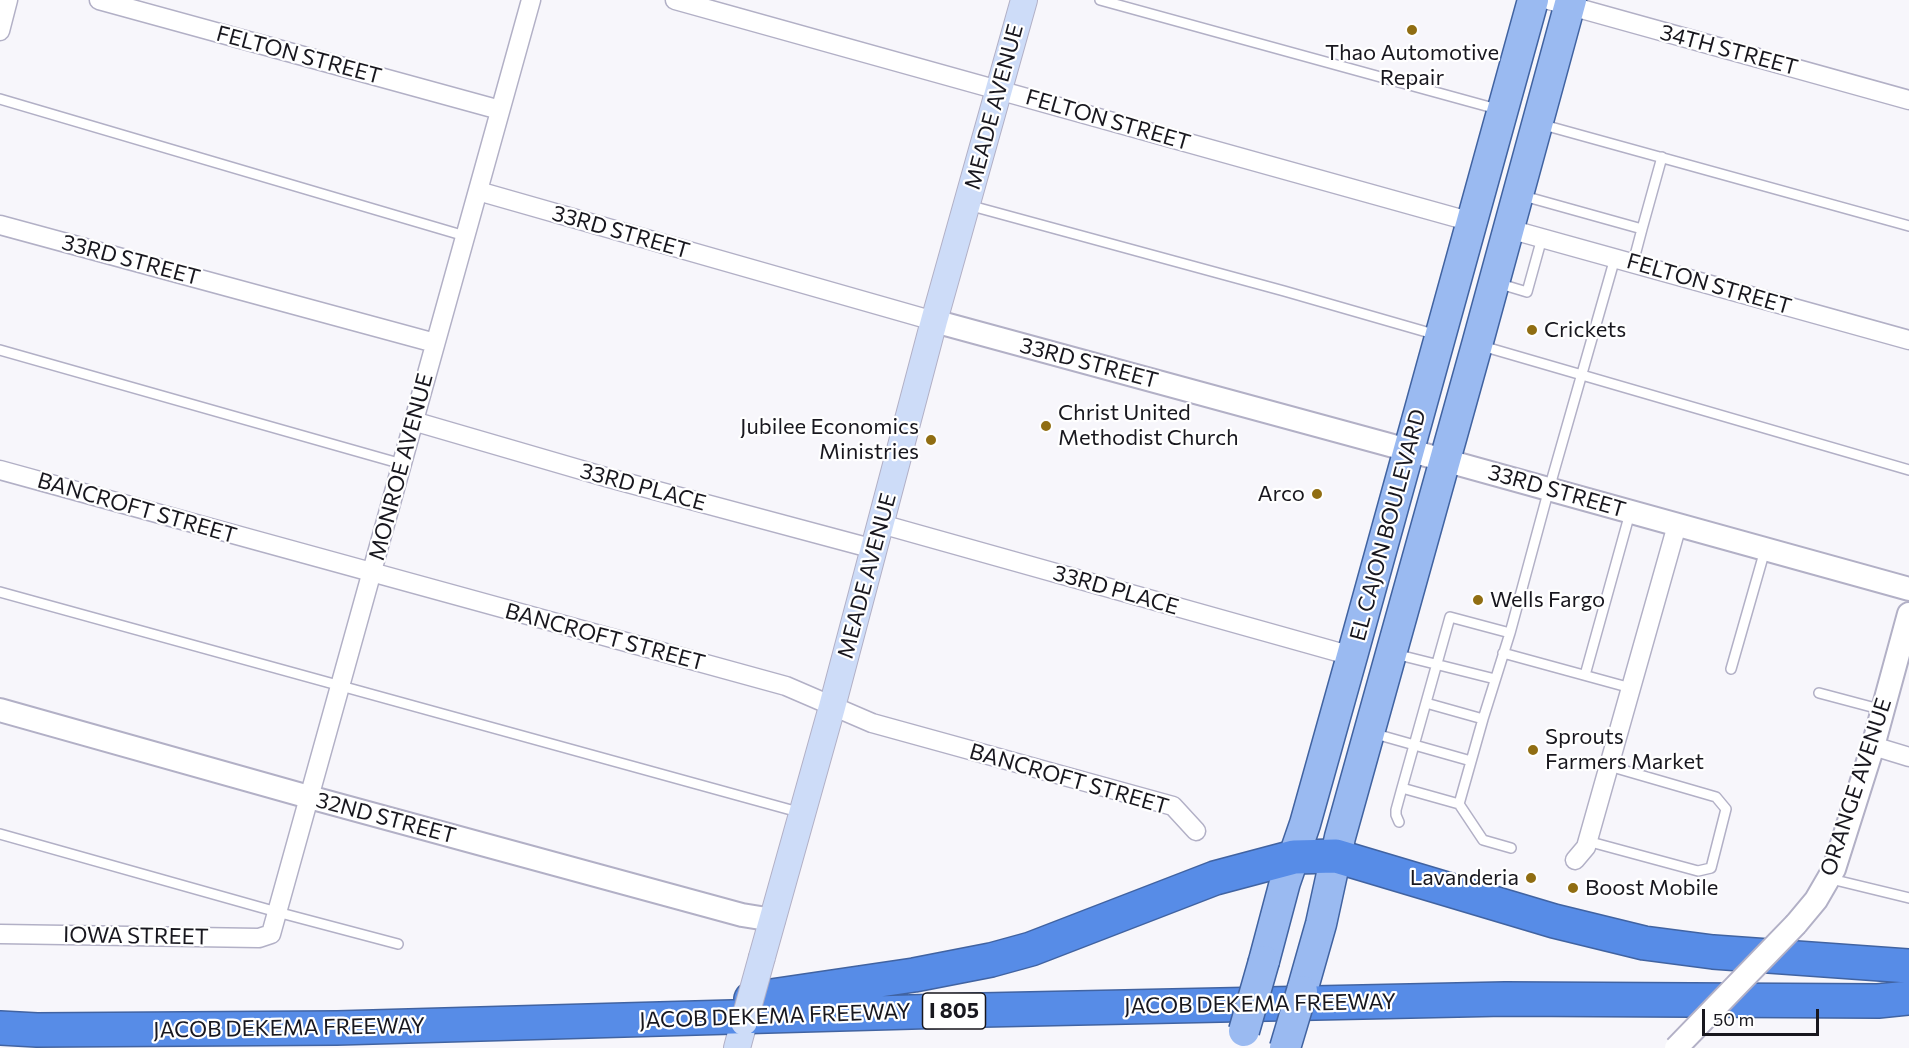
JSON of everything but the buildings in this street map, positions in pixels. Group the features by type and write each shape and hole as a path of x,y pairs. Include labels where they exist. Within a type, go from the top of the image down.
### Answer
{"highway":[{"path":"596,1022 914,975 991,960 1031,949 1215,878 1294,857 1335,856 1554,921 1644,943 1713,952 1909,966"},
{"name":"JACOB DEKEMA FREEWAY","path":"0,1028 37,1030 325,1028 1019,1009 1505,999 1878,1000 1909,998"}],"main road":[{"name":"MEADE AVENUE","path":"737,1048 832,707 934,321 1024,0"},
{"name":"EL CAJON BOULEVARD","path":"1239,1048 1305,824 1533,0"},
{"name":"EL CAJON BOULEVARD","path":"1285,1048 1329,891 1335,856 1538,123 1563,2"}],"street":[{"path":"0,31 8,0"},
{"name":"FELTON STREET","path":"99,0 500,110"},
{"name":"MONROE AVENUE","path":"271,934 531,0"},
{"name":"FELTON STREET","path":"675,0 1472,222"},
{"name":"34TH STREET","path":"1563,2 1909,100"},
{"name":"33RD STREET","path":"478,191 934,321 1909,589"},
{"name":"33RD STREET","path":"0,225 435,343"},
{"name":"FELTON STREET","path":"1509,229 1909,340"},
{"name":"33RD PLACE","path":"413,421 620,481 874,549"},
{"name":"BANCROFT STREET","path":"0,470 786,686 873,723 1173,806 1196,831"},
{"name":"33RD PLACE","path":"881,524 1352,656"},
{"path":"1575,860 1586,848 1677,525"},
{"name":"ORANGE AVENUE","path":"1676,1048 1796,924 1816,900 1834,869 1873,746 1909,618"},
{"name":"32ND STREET","path":"0,710 309,797 748,916 773,920"},
{"path":"1873,746 1909,757"},
{"name":"IOWA STREET","path":"0,934 259,938 271,934"}],"lane":[{"path":"1100,0 1502,110"},
{"path":"0,99 465,236"},
{"path":"1538,123 1909,226"},
{"path":"1633,263 1662,158"},
{"path":"1518,194 1642,229"},
{"path":"968,205 1440,336"},
{"path":"1494,282 1527,292 1542,238"},
{"path":"1459,804 1510,633 1615,258"},
{"path":"1477,345 1909,470"},
{"path":"0,350 402,464"},
{"path":"1584,675 1630,512"},
{"path":"1731,669 1765,549"},
{"path":"0,592 802,813"},
{"path":"1399,822 1396,810 1450,617 1510,633"},
{"path":"1392,653 1495,679"},
{"path":"1503,653 1631,688"},
{"path":"1819,693 1882,710"},
{"path":"1426,703 1483,719"},
{"path":"1369,733 1471,760"},
{"path":"1587,841 1698,871 1711,868 1726,809 1716,797 1609,766"},
{"path":"1402,788 1459,804 1483,840 1511,848"},
{"path":"0,834 398,944"},
{"path":"1828,878 1909,898"}],"place":[{"name":"Thao Automotive Repair","path":"1412,30"},
{"name":"Crickets","path":"1532,330"},
{"name":"Christ United Methodist Church","path":"1046,426"},
{"name":"Jubilee Economics Ministries","path":"931,440"},
{"name":"Arco","path":"1317,494"},
{"name":"Wells Fargo","path":"1478,600"},
{"name":"Sprouts Farmers Market","path":"1533,750"},
{"name":"Lavanderia","path":"1531,878"},
{"name":"Boost Mobile","path":"1573,888"}]}
